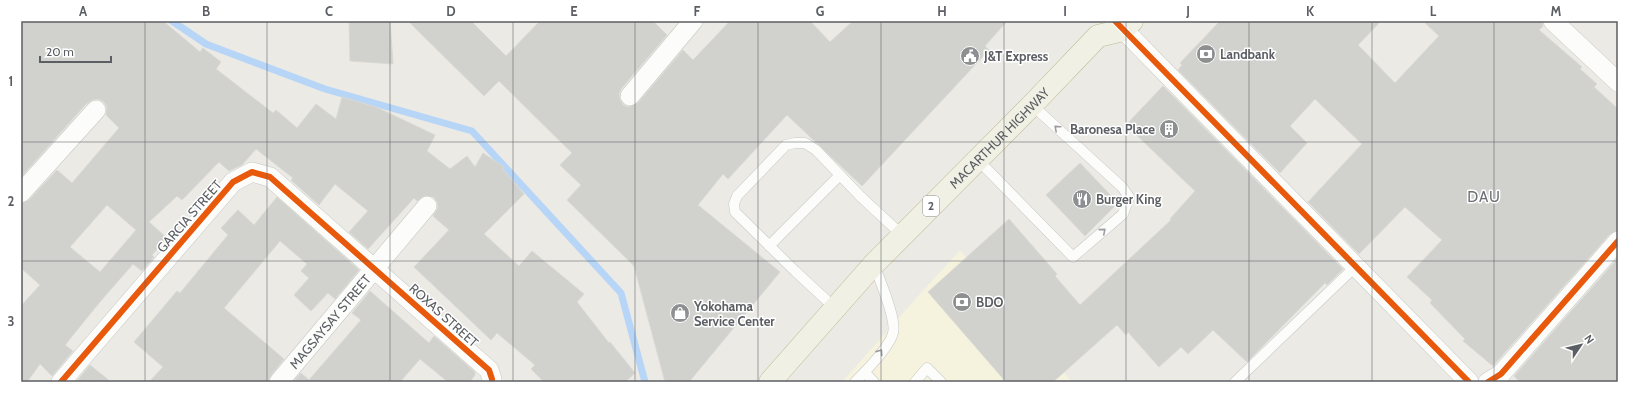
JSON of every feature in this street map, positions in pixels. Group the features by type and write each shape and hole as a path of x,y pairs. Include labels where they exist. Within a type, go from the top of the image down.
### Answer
{"highway":[{"name":"MACARTHUR HIGHWAY","path":"770,382 874,264 1032,105 1098,28 1123,24"}],"street":[{"path":"630,96 693,21"},
{"path":"1553,21 1618,82"},
{"path":"1123,24 1469,382"},
{"path":"21,193 96,110"},
{"name":"GARCIA STREET","path":"61,382 233,182 252,172 270,177 375,268"},
{"name":"MAGSAYSAY STREET","path":"279,382 427,206"},
{"path":"1488,382 1501,374 1618,241"},
{"name":"ROXAS STREET","path":"375,268 489,370 492,382"}],"lane":[{"path":"978,160 1073,257 1122,214 1129,197 1122,187 1032,105"},
{"path":"836,308 769,246 735,212 734,204 737,196 786,145 805,143 816,150 902,235"},
{"path":"769,246 840,175"},
{"path":"855,382 865,373 893,333 893,320 874,264"},
{"path":"1235,382 1356,266"},
{"path":"915,382 927,368 941,382"},
{"path":"865,373 874,382"}],"shaded area":[{"path":"960,250 1072,382 842,382 920,294"}],"building":[{"path":"21,21 163,21 200,52 203,48 221,62 216,69 273,113 276,110 297,128 316,104 336,119 342,97 376,107 435,135 427,151 450,169 467,156 475,167 483,153 504,167 503,169 524,194 484,234 519,266 532,251 584,294 577,302 635,373 625,382 544,382 531,369 535,365 497,333 491,340 414,267 449,230 433,216 438,208 434,197 424,196 417,201 414,198 368,249 349,232 368,211 335,184 319,205 291,180 293,178 256,149 242,165 229,171 219,162 182,200 177,196 149,222 167,238 152,255 154,257 142,271 133,264 99,303 65,345 73,351 52,376 40,364 27,382 21,382 21,306 40,285 21,268 21,204 29,200 57,170 72,183 119,128 106,115 107,107 104,102 98,99 92,100 86,104 21,177","holes":["107,205 136,230 100,272 70,247"]},
{"path":"349,21 390,21 393,64 350,61"},
{"path":"408,21 471,21 506,56 540,21 653,21 667,35 621,89 619,94 620,100 623,105 628,107 638,103 683,50 693,60 730,21 810,21 830,42 853,21 1007,21 985,46 989,50 862,186 787,115 728,179 723,174 698,205 780,272 689,382 665,382 634,266 567,200 581,185 560,165 572,153 499,81 484,96"},
{"path":"1220,21 1381,21 1358,45 1395,83 1439,36 1423,21 1542,21 1543,26 1539,30 1582,67 1580,69 1597,84 1594,87 1618,109 1618,230 1610,234 1493,366 1463,341 1465,339 1430,303 1432,300 1407,277 1442,240 1405,207 1359,254 1308,202 1362,144 1315,99 1290,126 1307,143 1280,173 1178,70 1182,65 1180,63"},
{"path":"1163,86 1343,269 1327,285 1325,283 1247,362 1213,330 1188,354 1181,347 1159,367 1128,332 1126,335 1117,325 1053,382 1006,382 928,292 1009,219 1057,274 1055,276 1080,305 1171,220 1170,219 1195,191 1126,125"},
{"name":"Burger King","path":"1080,163 1118,203 1085,236 1046,195"},
{"path":"277,197 359,270 335,299 328,293 311,311 294,295 309,278 301,271 307,264 280,241 224,308 284,359 271,375 268,382 149,382 163,367 134,342 177,291 180,293 228,235 221,228 238,210 254,225"},
{"path":"1618,258 1618,382 1520,382 1514,376"},
{"path":"370,291 429,343 434,336 475,372 475,375 470,382 448,382 420,359 400,382 293,382 301,373 309,380 361,320 352,313"},
{"path":"90,365 111,382 76,382"}],"waterway":[{"path":"172,21 206,44 325,89 472,131 621,293 645,382"}],"cycle path":[{"path":"1115,21 1469,382"},
{"path":"61,382 233,182 252,172 270,177 489,370 492,382"},
{"path":"1488,382 1501,374 1618,241"}],"place":[{"name":"Landbank","path":"1206,54"},
{"name":"J&T Express","path":"970,56"},
{"name":"Baronesa Place","path":"1169,129"},
{"name":"Burger King","path":"1082,199"},
{"name":"BDO","path":"962,302"},
{"name":"Yokohama Service Center","path":"680,313"}],"district":[{"name":"DAU","path":"1484,197"}]}
